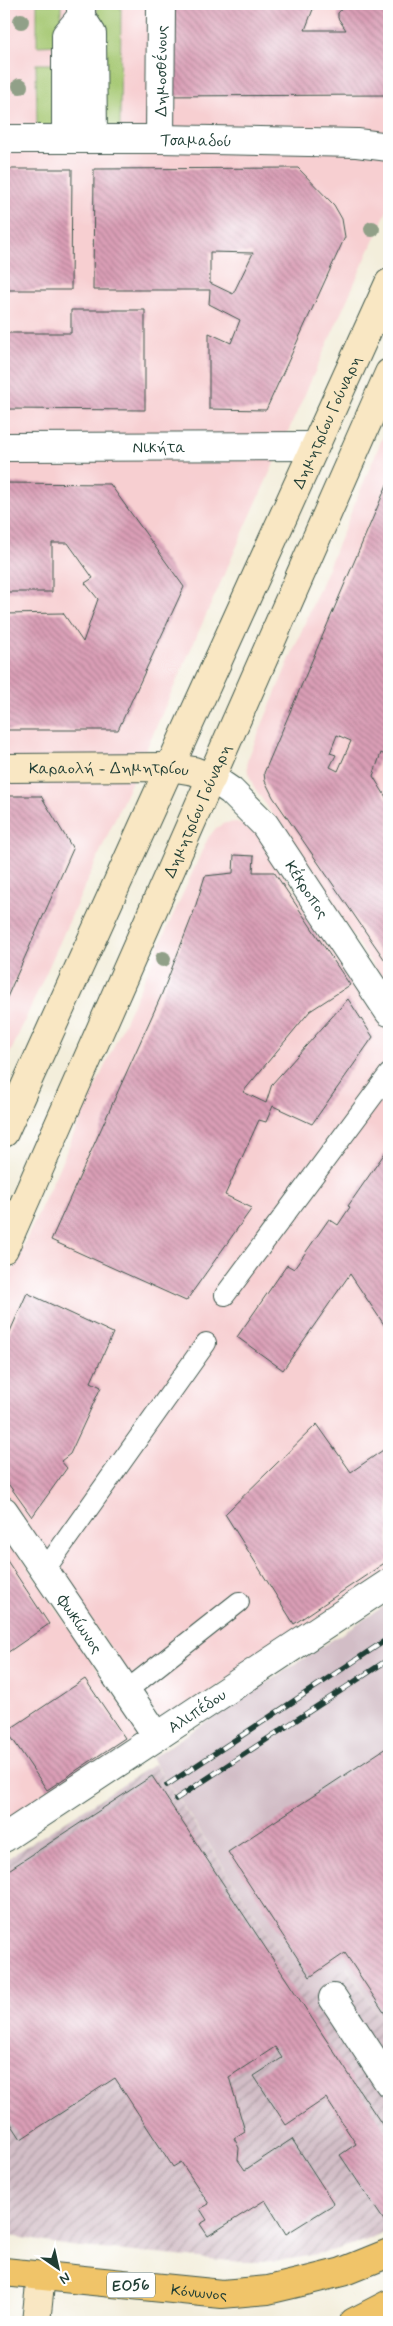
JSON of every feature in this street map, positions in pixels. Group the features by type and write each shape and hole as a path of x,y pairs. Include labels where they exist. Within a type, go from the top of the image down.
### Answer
{"main road":[{"name":"Δημητρίου Γούναρη","path":"4,1133 389,283"},
{"name":"Δημητρίου Γούναρη","path":"4,1249 389,373"},
{"name":"Καραολή - Δημητρίου","path":"4,768 170,767 194,771 212,778"},
{"name":"Κόνωνος","path":"4,2272 222,2294 268,2290 306,2281 342,2272 389,2253"},
{"path":"36,2322 41,2276"},
{"path":"354,2322 389,2304"}],"street":[{"name":"Δημοσθένους","path":"160,139 161,4"},
{"path":"66,139 66,35 81,10"},
{"path":"81,10 92,34 93,139"},
{"name":"Τσαμαδού","path":"4,139 160,139 357,143 389,146"},
{"name":"Νικήτα","path":"4,447 315,446"},
{"name":"Κέκροπος","path":"212,778 231,790 265,825 389,1012"},
{"name":"Φωκίωνος","path":"4,1511 157,1736"},
{"name":"Αλιπέδου","path":"4,1838 389,1583"},
{"path":"333,1998 389,2083"}],"lane":[{"path":"225,1295 389,1074"},
{"path":"44,1571 206,1343"},
{"path":"126,1691 239,1602"}],"shaded area":[{"path":"4,4 389,4 389,206 4,1067"},
{"path":"389,422 389,990 254,787 248,773 247,761"},
{"path":"237,822 257,833 389,1032 389,1571 162,1724 4,1492 4,1289 208,838 216,828 225,823"},
{"path":"4,1532 143,1736 4,1829"},
{"path":"389,1603 389,2032 347,1967 308,1993 151,1758"},
{"path":"154,1764 307,1992 346,1967 389,2032 389,2229 367,2240 335,2250 297,2258 242,2262 70,2246 4,2235 4,1861"}],"green space":[{"path":"37,4 61,4 61,45 37,46"},
{"path":"97,4 121,4 120,128 96,127"},
{"path":"36,64 59,64 60,130 37,130"}],"building":[{"path":"150,4 315,4 305,30 346,30 338,18 338,13 346,4 389,4 389,95 149,96"},
{"path":"298,168 334,205 342,219 345,237 266,410 209,409 209,333 231,343 240,320 209,304 210,290 93,290 94,169","holes":["210,252 253,253 233,294 210,283"]},
{"path":"4,169 72,169 71,290 4,290"},
{"path":"71,310 145,310 145,410 4,409 4,333 71,333"},
{"path":"389,480 389,757 381,753 373,776 389,802 389,966 273,797 265,781 264,773","holes":["337,735 351,741 338,771 330,767 336,755 330,753"]},
{"path":"4,483 110,484 184,587 118,730 4,730 4,614 63,613 83,642 98,599 85,583 93,578 68,543 52,543 52,592 4,592"},
{"path":"4,796 41,796 73,849 4,1004"},
{"path":"234,855 254,856 253,872 274,872 350,985 310,1011 243,1092 266,1103 272,1084 348,999 373,1037 312,1124 273,1106 266,1122 259,1120 225,1195 252,1208 186,1301 51,1240 161,996 193,914 205,876 233,873"},
{"path":"389,1147 389,1332 350,1274 283,1370 237,1337 287,1265 294,1269 329,1219 338,1225 350,1207 348,1206"},
{"path":"27,1293 113,1333 91,1382 101,1387 70,1454 61,1461 67,1468 32,1517 4,1478 4,1345"},
{"path":"317,1424 351,1472 389,1446 389,1560 294,1624 225,1514"},
{"path":"4,1556 49,1624 4,1655"},
{"path":"85,1679 125,1738 47,1790 7,1731"},
{"path":"389,1746 389,2020 345,1953 310,1977 228,1852"},
{"path":"152,1776 389,2135 389,2219 385,2222 340,2155 356,2144 326,2098 286,2125 254,2076 282,2058 275,2047 229,2077 245,2131 234,2138 239,2148 238,2160 245,2170 292,2139 334,2204 286,2234 265,2200 208,2236 200,2224 207,2220 200,2209 209,2204 181,2162 173,2167 115,2078 21,2139 4,2113 4,1873"}],"railway":[{"path":"167,1785 389,1638"},
{"path":"176,1799 389,1659"}]}
